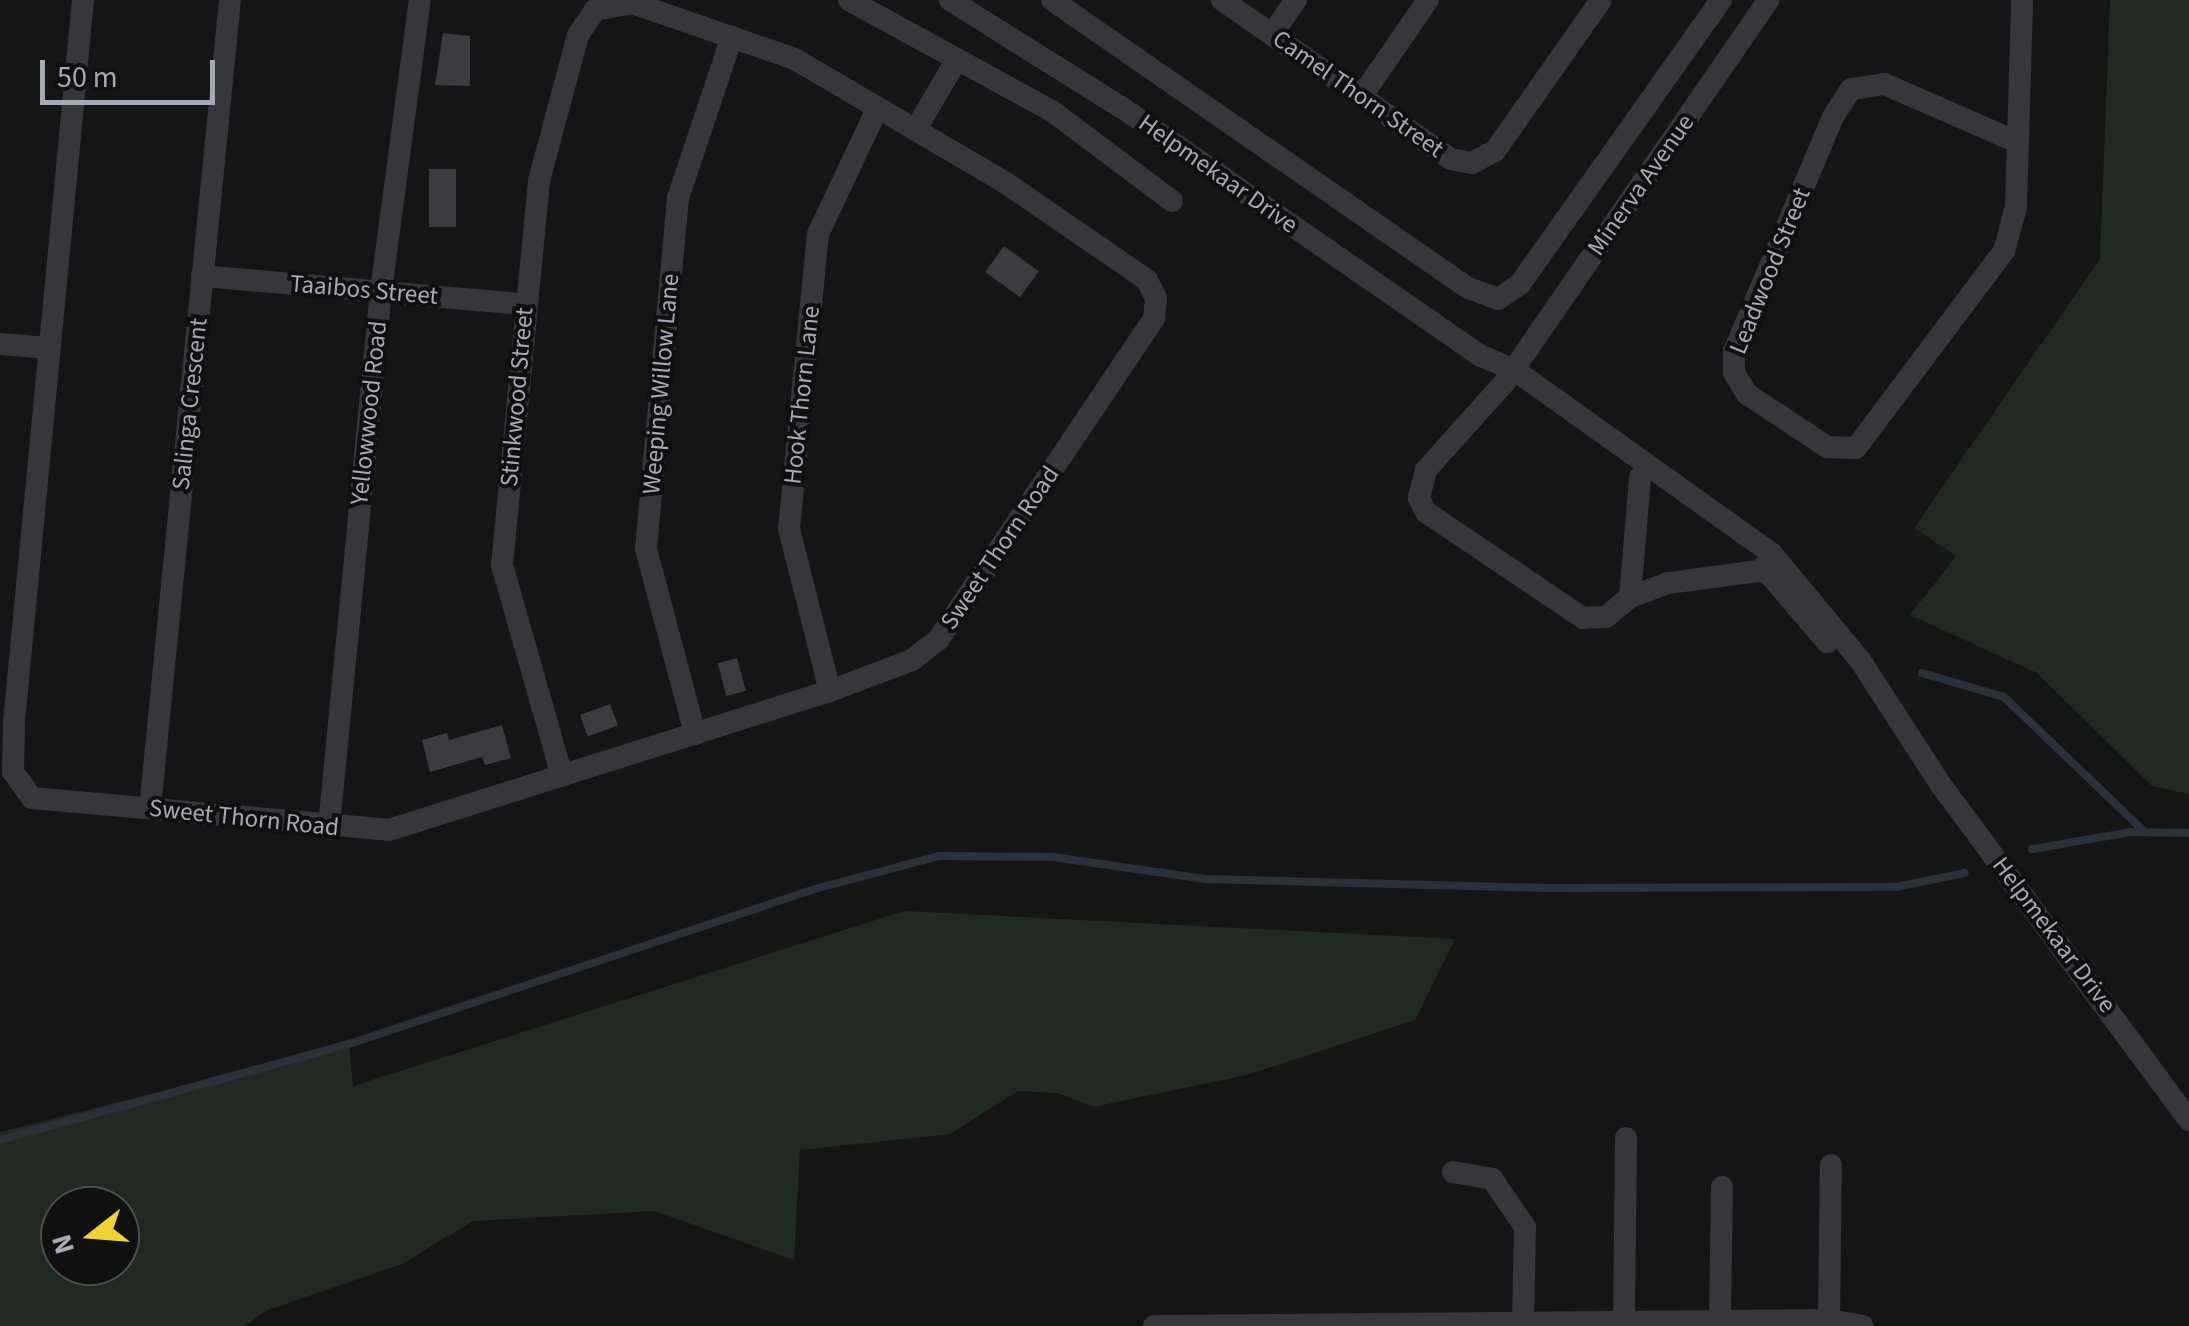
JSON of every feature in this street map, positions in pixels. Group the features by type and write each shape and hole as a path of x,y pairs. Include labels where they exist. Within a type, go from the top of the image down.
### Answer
{"street":[{"path":"0,344 49,348 83,0"},
{"name":"Salinga Crescent","path":"150,808 230,0"},
{"name":"Yellowwood Road","path":"329,826 381,291 420,0"},
{"path":"849,0 1062,117 1172,201"},
{"name":"Helpmekaar Drive","path":"950,0 1124,109 1772,554 1860,660 1942,785 2189,1120"},
{"path":"1052,0 1468,288 1498,298 1520,284 1721,0"},
{"name":"Camel Thorn Street","path":"1222,0 1451,159 1479,161 1510,132 1600,0"},
{"path":"1272,34 1296,0"},
{"path":"1361,97 1428,0"},
{"name":"Minerva Avenue","path":"1630,597 1606,617 1582,618 1426,512 1419,498 1426,470 1509,376 1769,0"},
{"name":"Leadwood Street","path":"2017,142 1884,84 1850,89 1832,117 1734,351 1734,373 1747,394 1827,447 1848,451 1864,444 2010,239 2017,142 2022,0"},
{"name":"Sweet Thorn Road","path":"49,348 14,722 14,772 32,798 390,830 830,691 912,660 938,640 1156,308 1147,280 916,129 795,59 659,6 619,2 586,18"},
{"name":"Stinkwood Street","path":"562,776 503,576 540,171 586,18"},
{"name":"Weeping Willow Lane","path":"695,734 646,549 678,198 732,37"},
{"path":"916,129 956,59"},
{"name":"Hook Thorn Lane","path":"830,691 789,530 818,234 878,107"},
{"name":"Taaibos Street","path":"202,276 525,304"},
{"name":"Helpmekaar Drive","path":"1509,376 1766,570 1919,751"},
{"path":"1640,477 1630,597 1695,577 1766,570"},
{"path":"1624,1324 1626,1138"},
{"path":"1829,1320 1831,1165"},
{"path":"1453,1172 1492,1179 1525,1227 1524,1323"},
{"path":"1720,1322 1722,1188"},
{"path":"1154,1326 1829,1320 1862,1326"}],"shaded area":[{"path":"2110,0 2189,0 2189,794 2152,786 2037,673 1910,615 1956,556 1914,528 2100,259"},
{"path":"904,911 1455,939 1415,1020 1247,1075 1093,1107 1057,1093 1018,1091 950,1134 800,1150 794,1260 654,1211 473,1221 402,1264 268,1310 244,1326 0,1326 0,1132 349,1044 353,1086"}],"building":[{"path":"443,33 470,36 470,86 435,85"},
{"path":"429,169 456,169 456,227 429,227"},
{"path":"1004,246 1039,271 1020,297 985,272"},
{"path":"737,658 746,691 726,696 718,663"},
{"path":"610,704 618,726 588,737 580,715"},
{"path":"502,725 511,758 485,765 482,757 430,772 422,740 447,733 449,740"}],"waterway":[{"path":"1922,673 2004,697 2145,832"},
{"path":"2032,849 2131,832 2189,833"},
{"path":"0,1140 349,1044 811,890 939,856 1053,857 1205,879 1548,888 1896,887 1965,873"}]}
